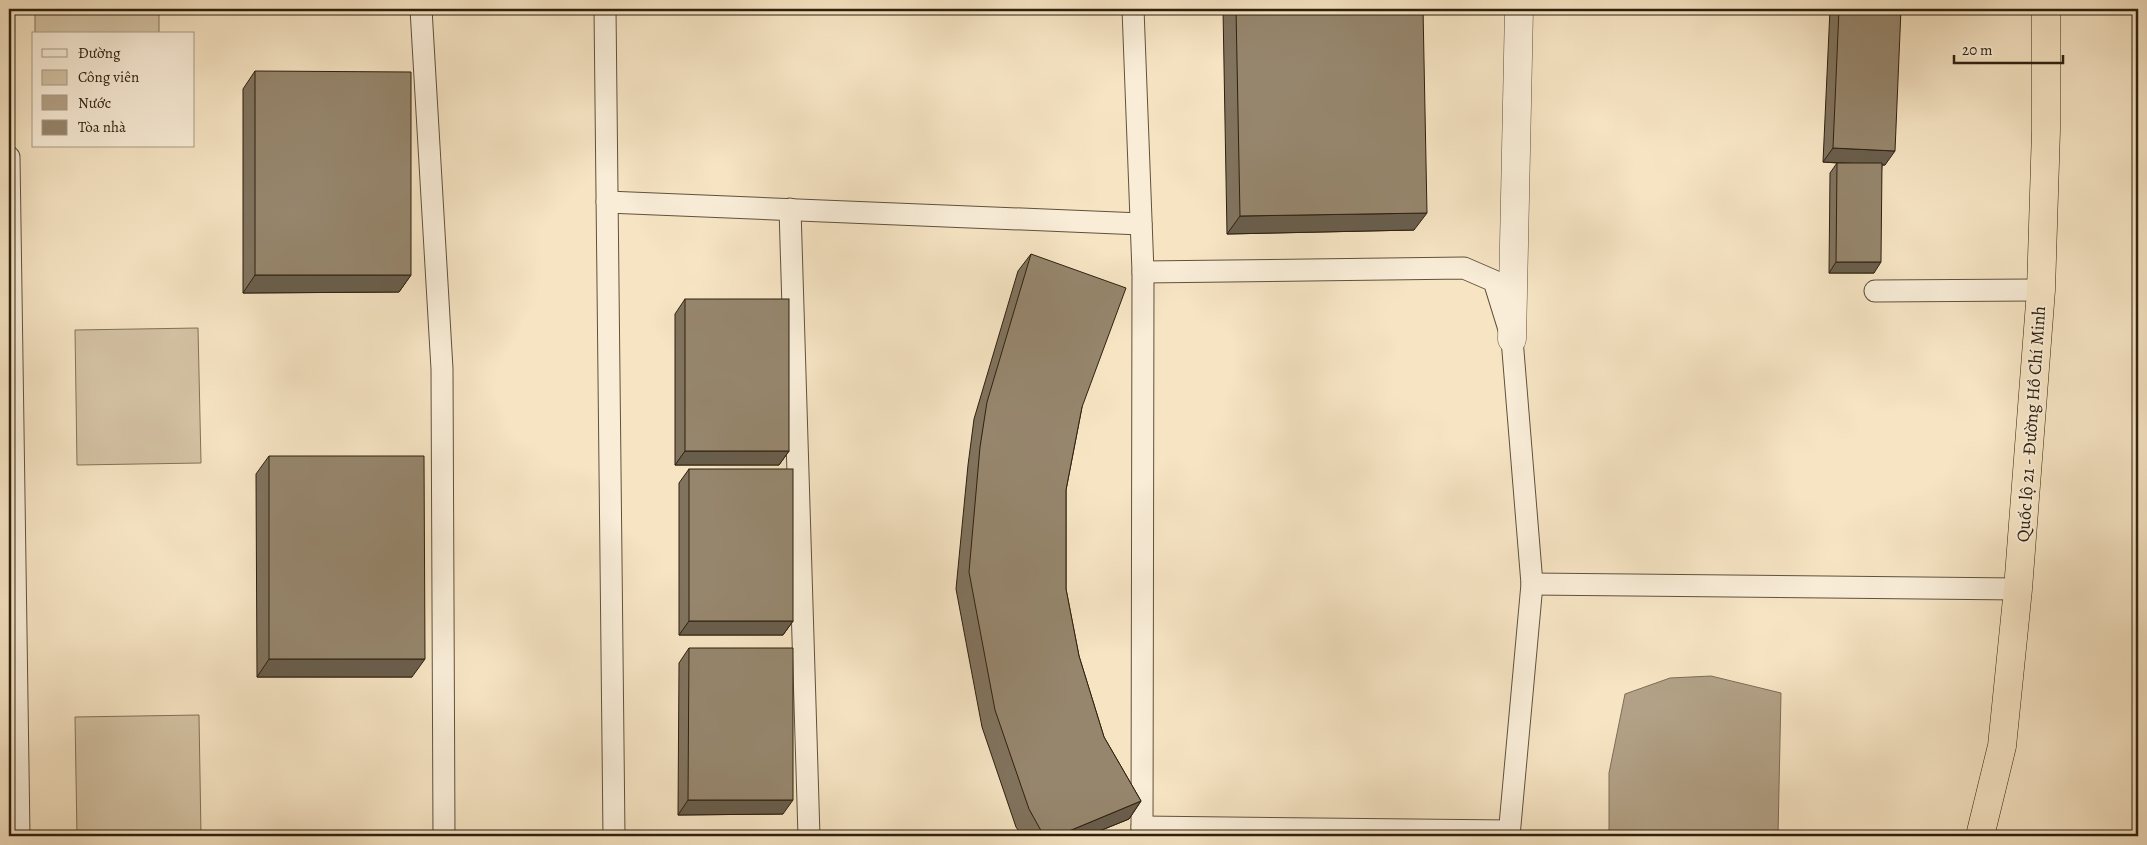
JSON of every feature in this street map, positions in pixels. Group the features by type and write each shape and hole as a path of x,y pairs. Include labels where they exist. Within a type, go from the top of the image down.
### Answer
{"highway":[{"name":"Quốc lộ 21 - Đường Hồ Chí Minh","path":"1980,836 2002,746 2018,589 2041,290 2046,130 2046,9"}],"street":[{"path":"1512,339 1519,9"}],"lane":[{"path":"421,9 442,369 444,836"},
{"path":"605,9 614,836"},
{"path":"1133,9 1143,272 1142,832 1509,834 1532,584 1512,339 1494,281 1464,268 1143,272"},
{"path":"9,157 19,836"},
{"path":"607,202 1141,224"},
{"path":"790,209 809,836"},
{"path":"1874,291 2041,290"},
{"path":"1532,584 2018,589"}],"green space":[{"path":"35,9 159,9 159,32 35,32"},
{"path":"198,328 201,463 77,465 75,330"},
{"path":"199,715 201,836 77,836 75,717"}],"water":[{"path":"1711,676 1781,693 1778,836 1609,836 1609,773 1625,694 1670,678"}],"building":[{"path":"1236,9 1423,9 1427,213 1240,216"},
{"path":"1839,9 1901,9 1895,151 1833,148"},
{"path":"255,71 411,72 411,275 255,275"},
{"path":"1837,163 1882,163 1881,262 1836,262"},
{"path":"1031,254 1126,288 1082,407 1066,490 1066,589 1079,656 1104,737 1141,801 1057,836 1044,836 1029,809 995,710 969,572 980,447 987,402"},
{"path":"685,299 789,299 789,451 685,451"},
{"path":"269,456 424,456 425,659 269,659"},
{"path":"689,469 793,469 793,621 689,621"},
{"path":"689,648 793,648 793,800 688,800"}]}
